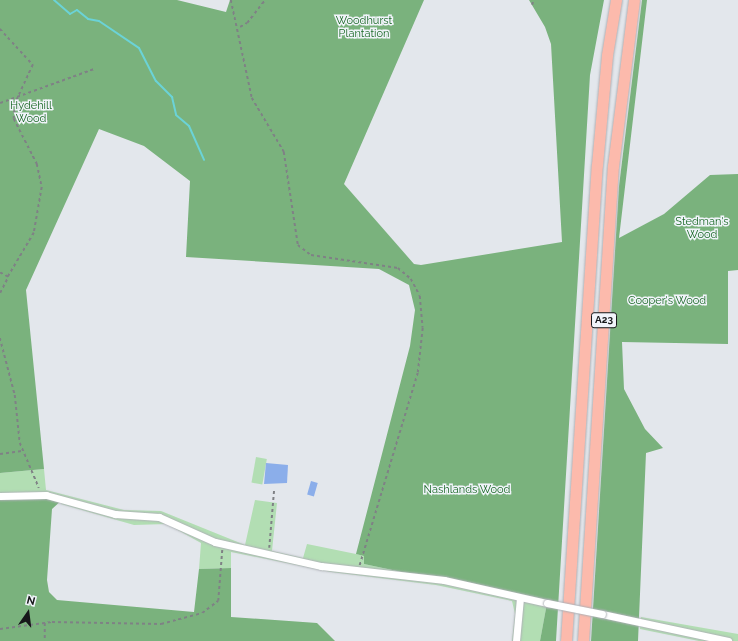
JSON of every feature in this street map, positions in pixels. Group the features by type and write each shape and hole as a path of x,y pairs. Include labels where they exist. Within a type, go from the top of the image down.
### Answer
{"highway":[{"name":"A23","path":"566,641 596,172 606,55 616,0"},
{"name":"A23","path":"583,641 613,173 623,64 634,0"}],"street":[{"path":"0,496 41,495 115,514 159,517 223,544 321,566 358,568 444,580 520,598 728,641"},
{"path":"516,641 520,598"}],"path":[{"path":"231,0 240,27 252,98 284,152 298,245 311,255 398,268 417,288 422,306 423,345 417,380 358,568"},
{"path":"240,27 248,23 265,0"},
{"path":"532,5 533,0"},
{"path":"0,29 33,66 20,96 14,119 37,164 42,197 34,233 0,293"},
{"path":"0,103 94,69"},
{"path":"0,273 8,277"},
{"path":"0,338 15,395 22,451 41,495"},
{"path":"0,454 22,451"},
{"path":"268,554 274,489"},
{"path":"0,629 45,623 154,625 211,609 218,601 221,588 223,544"},
{"path":"45,623 45,641"}],"green space":[{"path":"0,0 177,0 226,12 230,0 424,0 344,184 414,264 421,265 562,242 551,44 545,27 529,0 604,0 590,75 556,641 540,641 547,603 364,564 364,556 356,554 410,346 415,310 409,285 379,269 186,257 190,181 144,146 99,129 26,290 44,469 0,473"},
{"path":"642,0 647,0 619,238 664,214 710,175 738,174 738,270 728,271 728,344 622,342 624,389 645,429 663,448 646,453 638,641 591,641 619,186"},
{"path":"256,457 267,459 262,485 251,483"},
{"path":"44,469 46,490 124,510 161,511 245,545 255,500 277,503 272,551 303,558 307,544 364,556 364,564 547,603 540,641 512,641 515,614 512,601 436,585 331,572 231,552 231,568 199,569 201,543 167,524 134,525 61,504 63,500 0,496 0,473"},
{"path":"0,496 63,499 52,509 47,580 49,592 57,600 194,612 199,569 231,568 231,617 317,623 335,641 0,641"},
{"path":"641,617 738,634 738,641 699,641 640,629"}],"building":[{"path":"266,463 288,465 287,483 264,484"},
{"path":"311,481 318,483 314,496 307,494"}],"waterway":[{"path":"54,0 70,14 77,10 88,19 99,21 139,48 156,81 172,97 176,115 189,126 204,160"}],"park label":[{"name":"Woodhurst Plantation","path":"364,28"},
{"name":"Hydehill Wood","path":"31,113"},
{"name":"Stedman's Wood","path":"702,229"},
{"name":"Cooper's Wood","path":"667,301"},
{"name":"Nashlands Wood","path":"467,490"}]}
